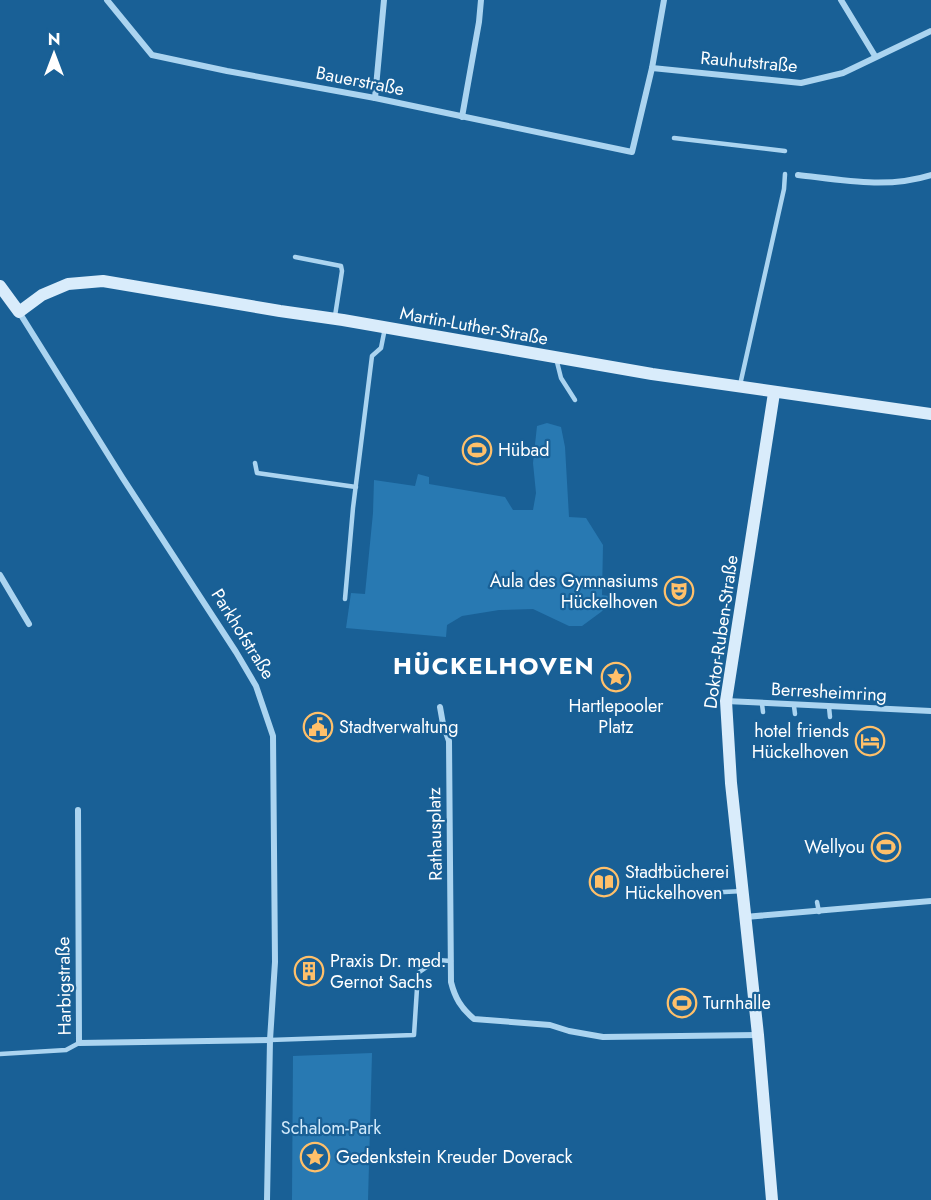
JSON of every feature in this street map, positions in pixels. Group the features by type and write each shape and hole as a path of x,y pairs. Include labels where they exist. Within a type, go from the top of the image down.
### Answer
{"street":[{"name":"Bauerstraße","path":"107,0 152,55 375,98 632,152 652,68"},
{"path":"375,98 384,0"},
{"path":"462,117 481,0"},
{"path":"652,68 664,0"},
{"path":"841,0 875,56"},
{"name":"Rauhutstraße","path":"652,68 801,82 843,73 931,31"},
{"path":"798,175 877,183 931,175"},
{"name":"Martin-Luther-Straße","path":"19,312 42,295 68,284 103,281 556,358 774,393 931,414"},
{"name":"Parkhofstraße","path":"0,286 19,312 236,652 256,686 269,720 273,736 275,962 270,1040 267,1200"},
{"name":"Doktor-Ruben-Straße","path":"772,1200 758,1035 731,783 726,701 774,393"},
{"path":"0,575 29,624"},
{"name":"Berresheimring","path":"726,701 931,711"},
{"name":"Rathausplatz","path":"440,707 449,741 451,982 458,1003 474,1019 550,1025 603,1037 758,1035"},
{"name":"Harbigstraße","path":"78,810 78,1043 270,1040"},
{"path":"745,917 931,901"}],"lane":[{"path":"675,138 785,151"},
{"path":"739,387 784,189 785,174"},
{"path":"295,257 341,266 334,319"},
{"path":"345,599 372,356 381,348 385,328"},
{"path":"556,358 561,378 575,400"},
{"path":"255,463 257,473 356,487"},
{"path":"762,704 763,712"},
{"path":"794,706 795,714"},
{"path":"829,707 830,717"},
{"path":"705,893 742,891"},
{"path":"850,899 851,909"},
{"path":"818,902 819,912"},
{"path":"784,906 785,914"},
{"path":"270,1040 414,1035 418,973 437,960 451,961"},
{"path":"0,1054 66,1050 78,1043"}],"green space":[{"path":"547,423 561,427 565,447 569,517 586,518 603,545 602,595 616,597 582,626 569,626 533,609 499,610 462,616 447,625 446,637 346,628 351,593 365,594 374,480 415,486 418,474 429,477 429,484 505,497 513,510 533,510 536,493 533,463 537,426"},
{"name":"Schalom-Park","path":"372,1053 368,1200 292,1200 293,1056"}],"place":[{"name":"Hübad","path":"477,450"},
{"name":"Aula des Gymnasiums Hückelhoven","path":"679,591"},
{"name":"Hartlepooler Platz","path":"616,677"},
{"name":"Stadtverwaltung","path":"318,727"},
{"name":"hotel friends Hückelhoven","path":"870,741"},
{"name":"Wellyou","path":"886,847"},
{"name":"Stadtbücherei Hückelhoven","path":"604,882"},
{"name":"Praxis Dr. med. Gernot Sachs","path":"309,971"},
{"name":"Turnhalle","path":"682,1003"},
{"name":"Gedenkstein Kreuder Doverack","path":"315,1157"}],"district":[{"name":"HÜCKELHOVEN","path":"494,665"}]}
